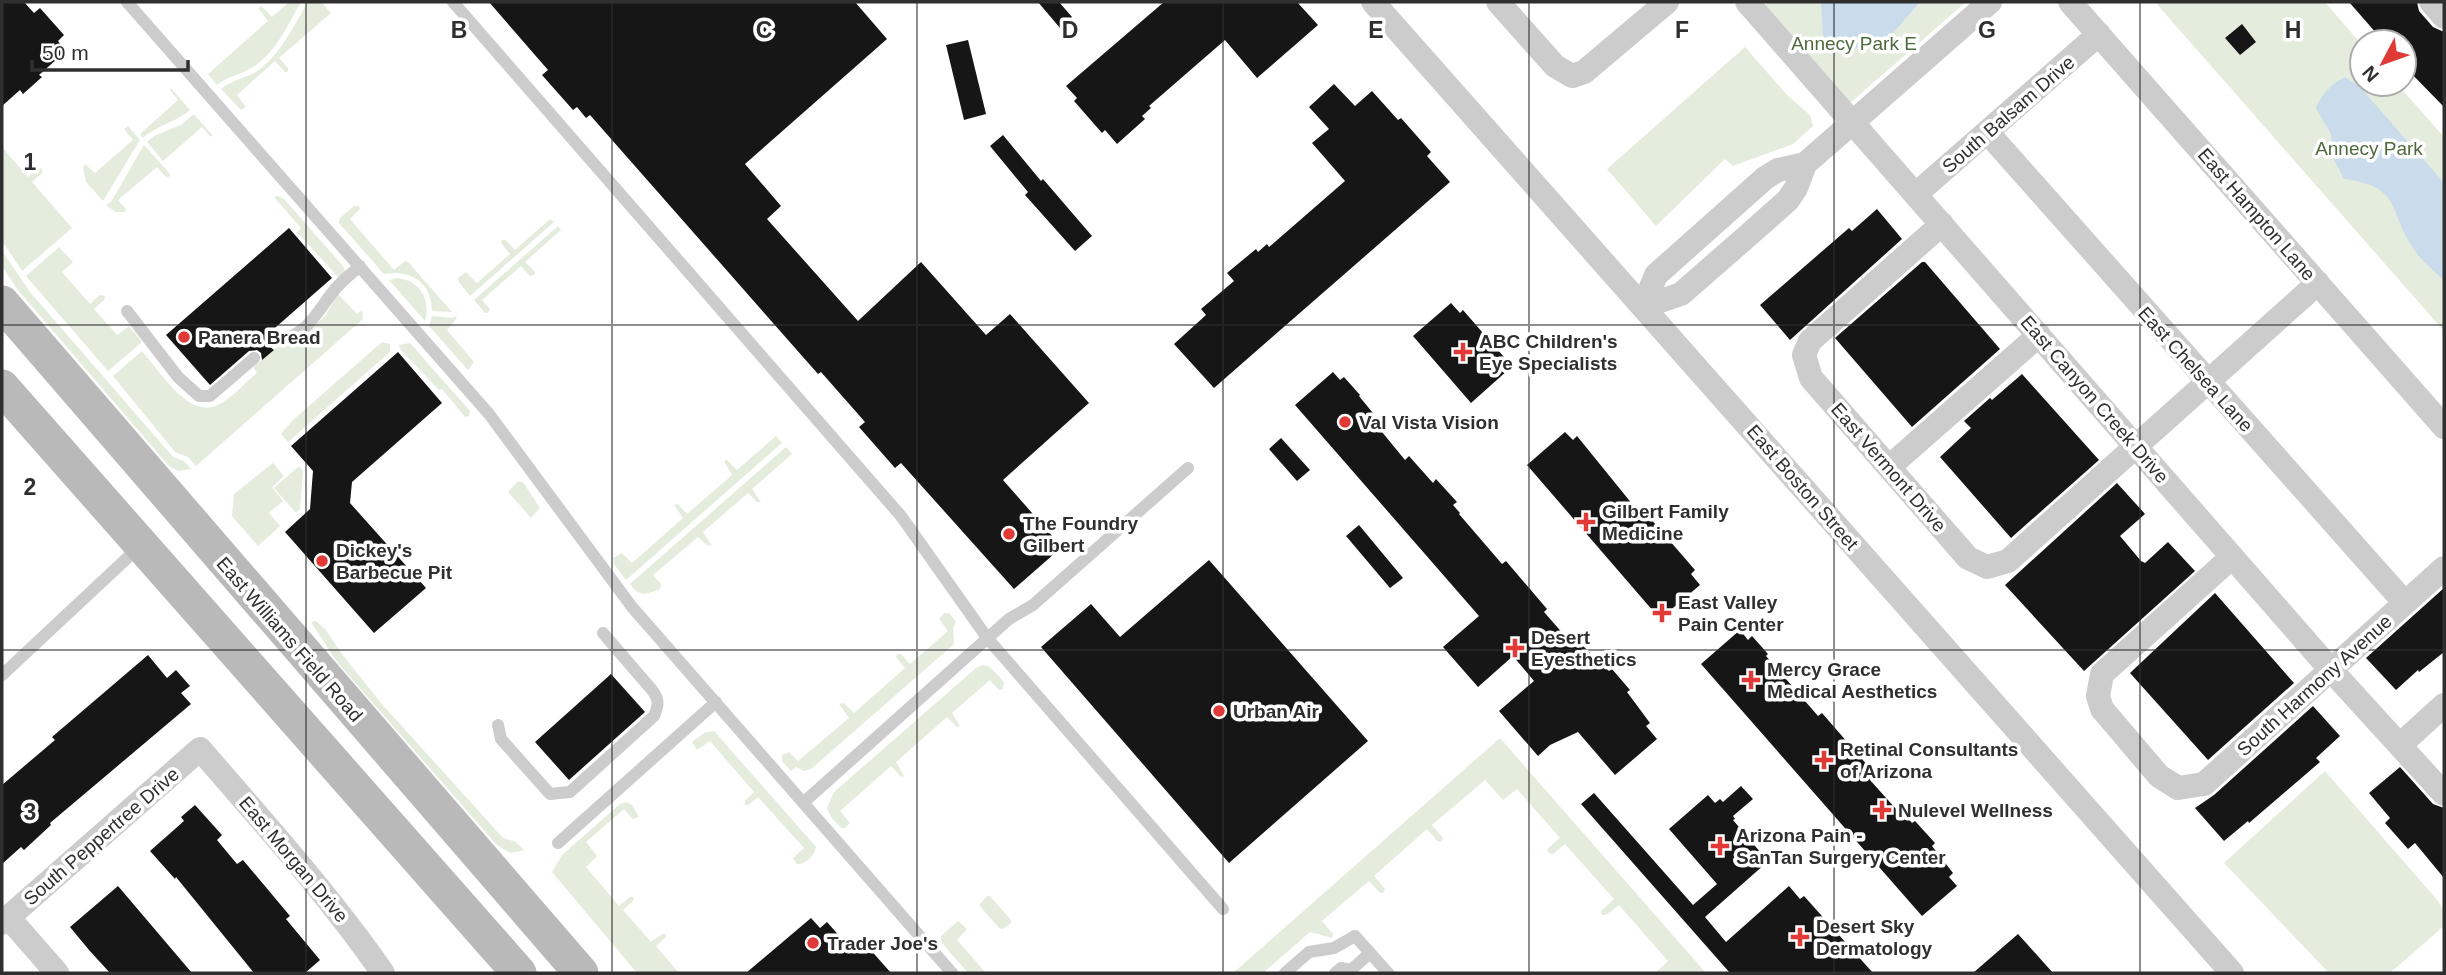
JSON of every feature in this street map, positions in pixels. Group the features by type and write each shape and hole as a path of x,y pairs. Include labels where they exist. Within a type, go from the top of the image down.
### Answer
{"main road":[{"name":"East Williams Field Road","path":"2,303 581,973"},
{"path":"2,387 519,973"},
{"path":"142,545 176,507"}],"street":[{"name":"East Boston Street","path":"1373,2 2232,973"},
{"path":"1498,2 1555,66 1572,76 1584,72 1652,6"},
{"name":"East Canyon Creek Drive","path":"1747,2 2331,670 2444,794"},
{"path":"1643,307 1681,294 1733,227 1765,178 1778,170 1805,164 1990,2"},
{"name":"East Hampton Lane","path":"2070,2 2444,427"},
{"path":"2431,2 2444,17"},
{"name":"South Balsam Drive","path":"1916,194 2099,34"},
{"name":"East Chelsea Lane","path":"1988,133 2405,603"},
{"name":"East Vermont Drive","path":"1942,224 1810,341 1804,355 1811,378 1968,558 1987,567 2008,561 2137,447"},
{"path":"2137,447 2318,283"},
{"path":"1889,467 2039,335"},
{"name":"South Harmony Avenue","path":"2232,556 2102,674 2098,696 2102,709 2160,776 2178,788 2204,784 2444,568"},
{"path":"2400,745 2444,705"},
{"name":"South Peppertree Drive","path":"5,920 200,749"},
{"name":"East Morgan Drive","path":"200,749 351,927 383,973"},
{"path":"5,920 57,973"}],"lane":[{"path":"127,2 489,414 632,607 952,973"},
{"path":"453,2 901,516 988,639 1223,909"},
{"path":"274,341 288,338 303,329 323,309 340,284 360,265"},
{"path":"127,311 178,377 200,396 210,396 254,358"},
{"path":"804,802 1009,619 1033,605 1188,468"},
{"path":"2,675 142,545"},
{"path":"498,724 501,739 550,794 570,792 654,716 658,707 658,698 603,633"},
{"path":"558,843 716,702"},
{"path":"1285,973 1309,952 1334,947 1355,936 1388,973"},
{"path":"1335,973 1341,968 1351,971 1370,953"}],"green space":[{"path":"289,2 301,2 282,36 264,59 217,85 208,74 268,21 258,8 262,7 272,17"},
{"path":"308,2 321,2 331,13 279,58 288,68 288,72 275,61 237,95 246,107 241,110 221,89 256,72 275,55"},
{"name":"Annecy Park E","path":"1769,2 1966,2 1850,103 1765,5"},
{"name":"Annecy Park","path":"2155,2 2325,2 2348,29 2348,98 2409,98 2444,137 2444,331"},
{"path":"1745,47 1788,96 1810,115 1813,126 1793,144 1733,166 1725,159 1656,226 1607,169"},
{"path":"171,88 190,110 143,138 140,134 178,100"},
{"path":"194,114 211,137 202,127 163,161 147,142 154,136 181,125"},
{"path":"128,126 140,140 103,201 86,182 83,168 85,164 95,173 133,140 124,129"},
{"path":"144,145 170,174 169,177 157,167 118,200 126,209 125,212 116,212 106,205 111,202"},
{"path":"2,147 28,177 39,168 42,169 42,173 32,182 72,228 22,271 2,241"},
{"path":"274,197 284,199 343,266 345,271 339,278 297,232 301,228"},
{"path":"354,206 359,206 360,209 350,219 394,270 405,261 408,262 452,312 432,311 424,286 411,276 384,274 339,223 340,218"},
{"path":"550,219 554,222 470,296 458,278 466,272 477,283 510,254 501,243 502,240 506,240 515,250"},
{"path":"558,226 561,230 525,262 535,272 534,275 530,276 521,266 482,300 490,309 485,313 474,300"},
{"path":"59,247 73,262 62,272 90,304 100,295 105,296 94,309 117,335 129,326 142,342 108,371 26,276"},
{"path":"2,251 30,292 173,457 184,461 191,469 178,471 169,466 17,289 2,266"},
{"path":"397,278 412,283 422,292 426,306 425,321 389,280"},
{"path":"338,294 357,314 362,310 363,319 196,466 188,457 175,452 113,376 142,351 186,400 207,408 218,405 257,373 253,367 277,347 297,339 325,316"},
{"path":"432,316 457,318 447,330 474,362 468,370 429,326"},
{"path":"382,342 390,344 390,352 288,442 281,434 293,420"},
{"path":"410,343 470,411 469,416 465,417 442,389 439,390 400,349 399,345"},
{"path":"776,436 782,443 626,580 614,564 613,558 622,553 632,563 683,518 674,505 678,504 687,514 732,475 724,461 727,460 737,470"},
{"path":"786,447 792,454 752,489 761,502 757,502 748,493 703,532 712,546 698,537 653,575 661,584 660,589 644,594 630,584"},
{"path":"273,463 284,476 272,487 283,501 269,513 280,526 258,546 232,516 234,494"},
{"path":"299,466 303,471 300,509 296,513 274,488"},
{"path":"517,482 523,482 540,508 531,518 508,492"},
{"path":"944,613 949,613 956,622 953,628 954,644 811,769 804,771 796,767 791,771 782,761 782,755 789,752 798,761 849,718 839,704 844,703 854,713 905,668 896,657 897,654 901,654 910,664 948,631 939,619"},
{"path":"316,621 381,703 503,838 516,842 524,850 510,853 497,845 337,662 311,622"},
{"path":"983,665 990,667 1004,682 1003,689 999,690 990,680 952,713 960,726 957,727 947,717 896,762 904,776 901,777 891,766 840,811 850,823 841,828 827,808 834,792 976,668"},
{"path":"714,731 816,847 806,861 797,864 793,858 804,848 758,797 745,805 745,801 754,792 710,741 697,750 692,742 704,733"},
{"path":"1500,738 1706,973 1655,973 1668,961 1619,905 1602,915 1601,911 1614,899 1565,844 1553,854 1549,853 1547,849 1560,838 1517,789 1503,800 1485,780 1432,825 1443,838 1441,842 1427,829 1374,876 1385,889 1383,893 1369,881 1322,921 1333,934 1332,938 1310,932 1263,973 1233,973"},
{"path":"2325,771 2444,911 2444,926 2390,973 2329,973 2224,863"},
{"path":"626,802 632,805 639,817 633,819 624,809 586,842 597,856 586,867 619,906 634,897 623,910 651,942 666,934 656,946 679,973 637,973 552,872 562,855 620,804"},
{"path":"990,896 1011,920 1003,929 999,928 979,905"},
{"path":"958,921 967,929 957,940 986,973 968,973 941,942 941,936"}],"water":[{"path":"1821,2 1920,2 1887,40 1840,53 1823,35"},
{"path":"2345,77 2348,79 2348,98 2370,98 2444,183 2444,280 2416,253 2384,194 2362,182 2344,179 2333,158 2331,134 2316,108 2321,98"}],"building":[{"path":"2,2 24,2 34,13 40,8 64,35 58,41 66,51 39,75 42,77 23,94 20,90 2,106"},
{"path":"489,2 855,2 887,39 745,164 781,206 767,219 858,321 921,262 986,335 1010,314 1089,403 1003,480 1062,547 1014,589 901,463 895,468 859,427 865,422 821,372 818,374 590,115 586,118 577,107 573,110 542,75 548,70"},
{"path":"1038,2 1059,2 1072,17 1060,28"},
{"path":"1164,2 1297,2 1318,25 1257,78 1225,40 1149,106 1151,108 1142,116 1145,119 1117,144 1105,130 1102,133 1074,101 1077,98 1066,86"},
{"path":"2349,2 2417,2 2419,11 2433,27 2444,32 2444,107 2418,80 2418,28 2372,28"},
{"path":"2242,24 2256,42 2240,55 2225,38"},
{"path":"968,40 986,114 964,120 946,45"},
{"path":"1334,84 1355,106 1372,91 1431,152 1427,156 1450,182 1214,388 1174,344 1206,315 1201,309 1234,281 1227,273 1256,249 1258,252 1267,244 1269,247 1345,181 1312,143 1329,129 1309,107"},
{"path":"1003,135 1092,236 1075,251 1025,195 1028,192 990,146"},
{"path":"1877,209 1902,239 1790,340 1760,305 1849,228 1852,231"},
{"path":"289,228 332,278 268,334 266,344 274,350 262,360 261,353 257,350 249,351 210,385 166,335"},
{"path":"1925,262 2000,349 1912,427 1835,338"},
{"name":"ABC Children's Eye Specialists","path":"1451,303 1460,313 1463,310 1504,357 1500,361 1508,370 1471,403 1413,336"},
{"path":"398,352 442,403 352,482 350,503 426,588 374,633 285,532 310,509 313,471 291,446"},
{"path":"1333,372 1340,380 1344,377 1360,395 1386,429 1382,432 1405,460 1409,456 1433,483 1436,479 1457,502 1453,505 1459,514 1502,564 1506,561 1547,609 1544,612 1565,636 1578,648 1582,645 1609,671 1612,669 1630,690 1627,692 1650,723 1646,726 1657,739 1615,775 1578,732 1550,745 1538,756 1499,711 1534,681 1513,656 1478,687 1443,647 1479,616 1295,405"},
{"path":"2022,374 2099,460 2011,538 1940,457 1971,428 1964,421"},
{"path":"1565,432 1573,440 1577,436 1646,521 1650,518 1695,570 1691,574 1700,585 1660,619 1527,465"},
{"path":"1281,438 1310,470 1297,481 1269,449"},
{"path":"2117,483 2145,514 2120,536 2141,561 2145,563 2168,542 2195,571 2084,671 2005,585"},
{"path":"1359,525 1403,578 1390,588 1346,536"},
{"name":"Urban Air","path":"1209,560 1368,741 1229,863 1041,647 1091,604 1120,637"},
{"path":"2444,588 2444,652 2396,690 2366,658"},
{"path":"2215,593 2294,683 2208,760 2130,673"},
{"path":"1740,630 1748,640 1752,636 1818,716 1822,713 1868,766 1864,769 1872,779 1870,780 1905,819 1907,817 1912,823 1915,821 1935,843 1932,846 1953,873 1949,877 1957,886 1922,916 1701,664"},
{"path":"148,655 167,678 176,670 190,686 181,693 191,704 50,823 51,825 24,850 21,847 2,864 2,785 55,740 52,737"},
{"path":"611,674 645,712 569,780 535,742"},
{"path":"2313,706 2340,736 2316,758 2320,762 2224,841 2195,808 2214,795"},
{"path":"2400,767 2433,804 2444,808 2444,878 2415,843 2408,849 2385,823 2390,818 2369,793"},
{"path":"1741,786 1753,799 1733,816 1733,820 1761,853 1758,856 1765,864 1705,917 1726,942 1789,886 1800,899 1804,896 1873,973 1730,973 1581,804 1594,793 1693,905 1717,884 1669,829 1708,795 1715,803 1720,799 1723,802"},
{"path":"195,805 222,835 217,840 237,864 243,860 290,916 286,919 320,960 305,973 254,973 176,877 175,879 150,851 184,821 181,817"},
{"path":"118,886 192,973 110,973 89,950 70,927"},
{"name":"Trader Joe's","path":"811,918 820,928 827,922 850,948 861,939 891,973 746,973"},
{"path":"2018,934 2053,973 1973,973"}],"place":[{"name":"Panera Bread","path":"184,337"},
{"name":"ABC Children's Eye Specialists","path":"1463,352"},
{"name":"Val Vista Vision","path":"1345,422"},
{"name":"Gilbert Family Medicine","path":"1586,522"},
{"name":"The Foundry Gilbert","path":"1009,534"},
{"name":"Dickey's Barbecue Pit","path":"322,561"},
{"name":"East Valley Pain Center","path":"1662,613"},
{"name":"Desert Eyesthetics","path":"1515,648"},
{"name":"Mercy Grace Medical Aesthetics","path":"1751,680"},
{"name":"Urban Air","path":"1219,711"},
{"name":"Retinal Consultants of Arizona","path":"1824,760"},
{"name":"Nulevel Wellness","path":"1882,810"},
{"name":"Arizona Pain - SanTan Surgery Center","path":"1720,846"},
{"name":"Desert Sky Dermatology","path":"1800,937"},
{"name":"Trader Joe's","path":"813,943"}]}
